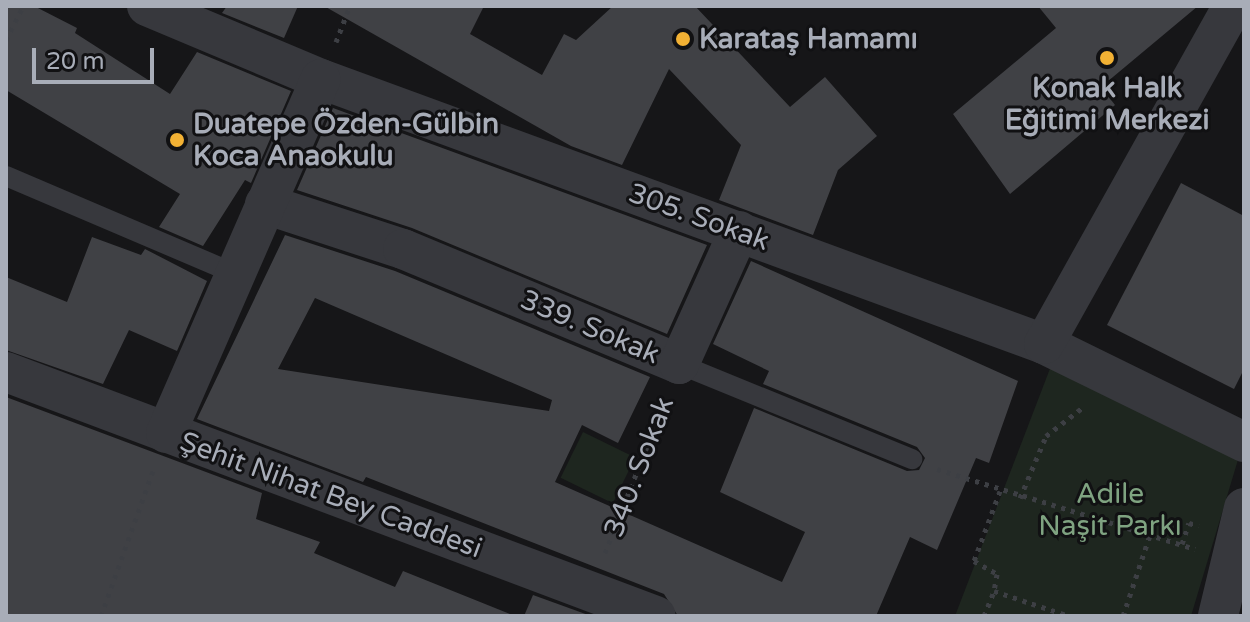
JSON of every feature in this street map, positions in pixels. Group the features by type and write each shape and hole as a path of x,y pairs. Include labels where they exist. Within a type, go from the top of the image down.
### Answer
{"street":[{"name":"305. Sokak","path":"147,6 321,79 1044,344 1244,442"},
{"path":"1044,344 1233,6"},
{"path":"166,433 321,79"},
{"name":"339. Sokak","path":"265,204 403,249 679,364"},
{"name":"340. Sokak","path":"679,364 739,231"},
{"name":"Şehit Nihat Bey Caddesi","path":"6,372 656,616"},
{"path":"1218,616 1244,508"}],"lane":[{"path":"6,176 236,274"},
{"name":"339. Sokak","path":"679,364 912,459"}],"path":[{"path":"6,40 23,6"},
{"name":"340. Sokak","path":"590,592 679,364"},
{"path":"1020,498 1046,436 1081,408 1095,413"},
{"path":"101,616 166,433"},
{"path":"912,459 1020,498 1200,551 1197,564"},
{"path":"984,616 997,574 974,561 1000,491"},
{"path":"1123,616 1150,535"},
{"path":"994,591 1069,616"}],"green space":[{"name":"Adile Naşit Parkı","path":"1051,366 1240,453 1191,616 955,616"},
{"path":"583,432 635,457 613,503 561,478"}],"building":[{"path":"6,6 34,6 77,28 75,33 170,94 197,52 291,91 251,183 245,180 203,246 159,227 180,194 6,90"},
{"path":"227,6 298,6 284,38 222,13"},
{"path":"324,6 484,6 470,34 542,75 564,34 576,40 613,6 695,6 790,107 825,77 877,136 838,170 813,235 719,200 741,145 669,69 622,165 571,146"},
{"path":"1038,6 1198,6 1101,87 1115,105 1010,194 953,114 1056,28"},
{"path":"333,108 707,245 667,334 412,228 297,190"},
{"path":"1181,183 1244,216 1244,369 1234,389 1107,325"},
{"path":"285,235 395,271 650,377 618,443 582,425 555,482 782,582 805,532 720,492 754,408 907,471 919,470 925,458 917,447 763,384 769,371 713,344 751,261 1018,381 989,463 976,458 937,550 910,537 876,616 678,616 664,594 366,477 363,482 197,419","holes":["315,298 552,400 549,411 278,369"]},
{"path":"92,237 141,255 145,249 207,281 177,351 129,330 103,384 6,350 6,277 67,302"},
{"path":"6,397 262,493 256,519 320,542 314,553 395,587 403,571 515,616 6,616"},
{"path":"533,595 591,616 524,616"}],"place":[{"name":"Karataş Hamamı","path":"683,39"},
{"name":"Konak Halk Eğitimi Merkezi","path":"1107,58"},
{"name":"Duatepe Özden-Gülbin Koca Anaokulu","path":"177,140"}]}
